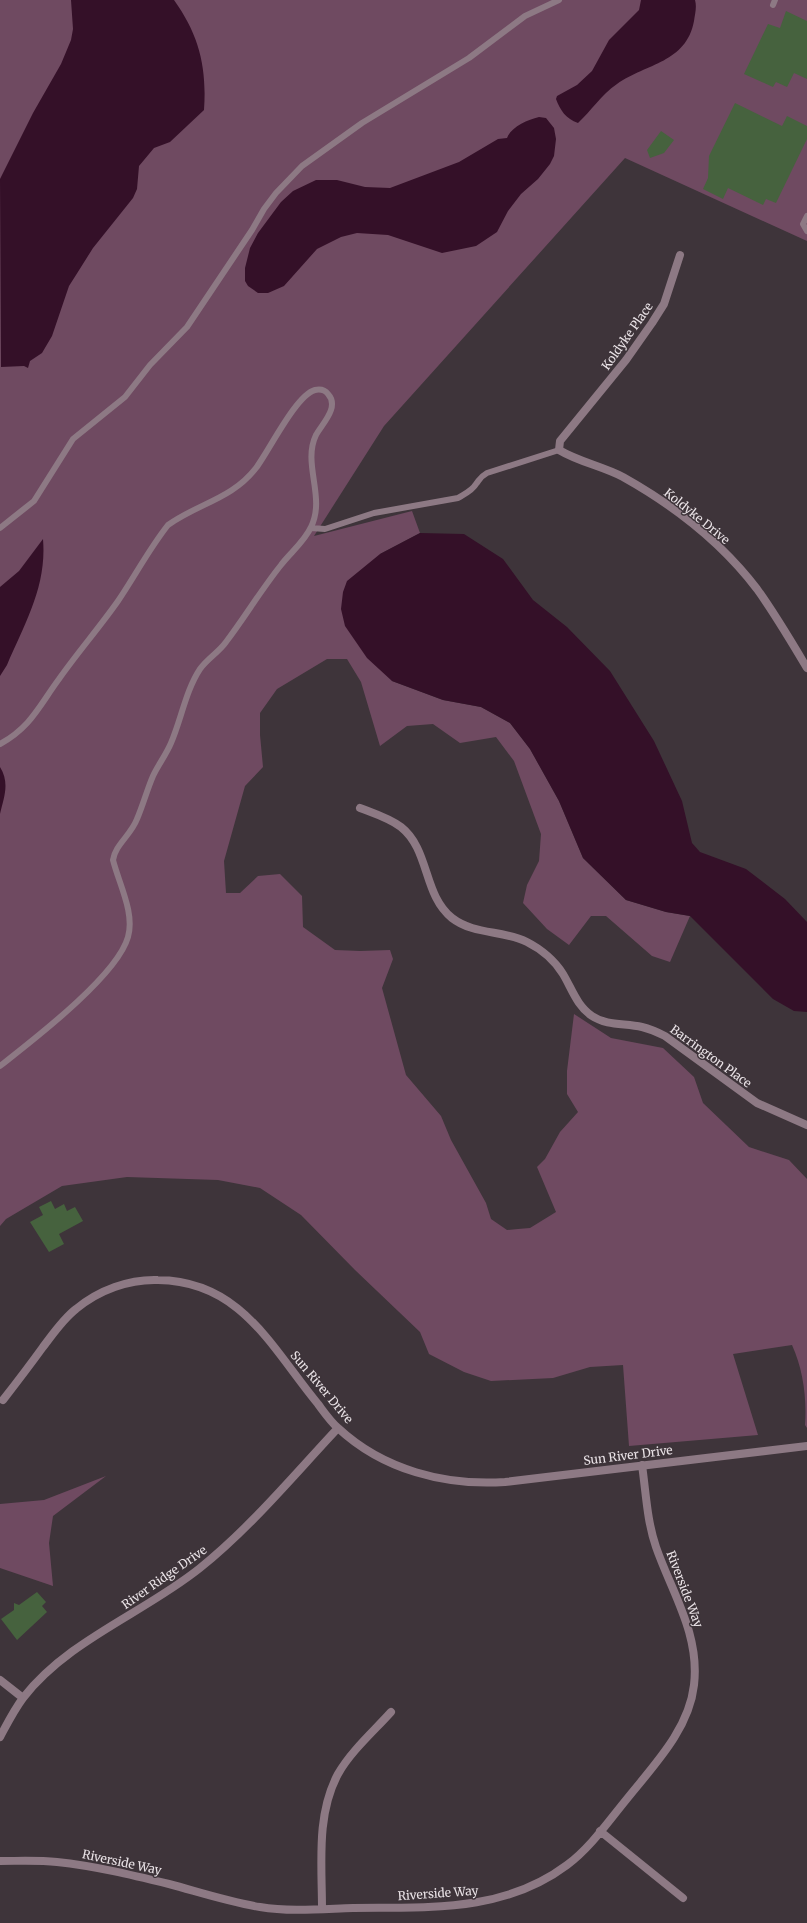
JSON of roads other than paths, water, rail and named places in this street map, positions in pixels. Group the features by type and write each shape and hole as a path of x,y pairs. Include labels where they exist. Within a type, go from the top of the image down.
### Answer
{"street":[{"name":"Koldyke Place","path":"559,450 560,441 626,360 664,304 680,255"},
{"name":"Koldyke Drive","path":"559,450 571,457 601,467 621,476 670,507 705,534 727,555 756,588 807,668"},
{"name":"Barrington Place","path":"360,808 401,827 413,840 436,898 445,912 453,919 474,929 517,938 537,948 556,964 574,996 592,1016 615,1024 652,1030 665,1036 757,1103 807,1125"},
{"name":"Sun River Drive","path":"3,1400 61,1323 76,1308 100,1293 118,1286 137,1281 166,1280 181,1281 218,1294 247,1316 338,1428 380,1458 407,1469 449,1480 478,1484 505,1482 807,1446"},
{"name":"River Ridge Drive","path":"0,1737 23,1698 60,1661 176,1585 219,1553 249,1525 338,1428"},
{"name":"Riverside Way","path":"0,1861 55,1861 101,1869 262,1908 322,1909 468,1905 506,1897 536,1884 568,1865 600,1831 676,1735 687,1713 694,1686 694,1658 691,1635 686,1618 662,1563 652,1532 642,1465"},
{"path":"0,1680 23,1698"},
{"path":"322,1909 322,1838 328,1798 338,1774 391,1712"},
{"path":"600,1831 683,1898"}],"lane":[{"path":"0,528 34,501 73,439 125,397 150,365 187,326 223,275 276,192 302,166 368,119 469,58 525,16 559,0"},
{"path":"807,216 803,224 807,231"},
{"path":"0,744 26,726 58,680 114,606 168,524 177,518 218,499 245,481 265,456 274,438 308,393 315,390 322,390 328,394 332,404 331,412 317,433 311,452 317,498 316,515 311,528 261,590 224,645 200,670 171,743 154,776 136,821 126,838 114,852 113,860 129,914 128,938 110,969 72,1006 0,1066"},
{"path":"311,528 325,529 374,513 458,498 476,485 479,478 487,474 559,450"}]}
